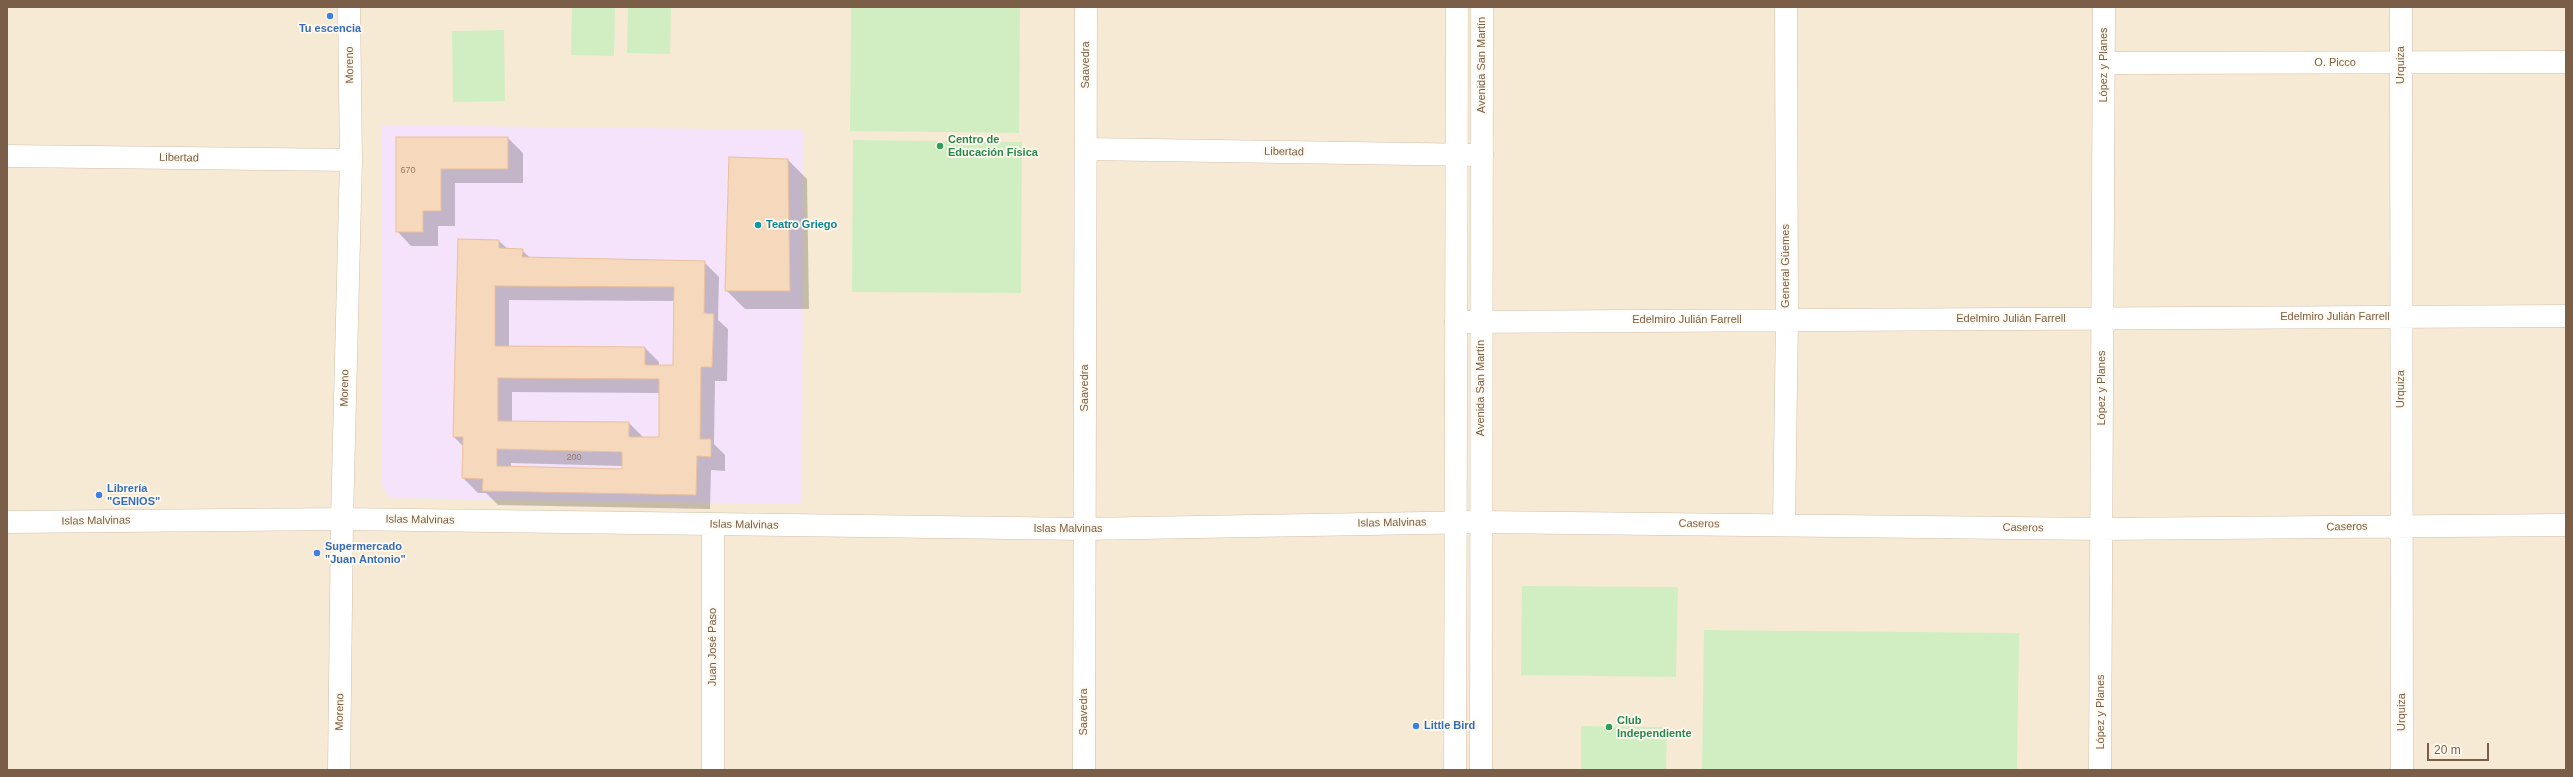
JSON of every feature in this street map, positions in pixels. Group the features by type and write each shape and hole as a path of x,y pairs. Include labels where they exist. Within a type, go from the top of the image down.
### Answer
{"street":[{"name":"Moreno","path":"339,770 342,519 351,160 349,7"},
{"name":"Saavedra","path":"1084,770 1086,7"},
{"path":"1455,770 1456,7"},
{"name":"Avenida San Martín","path":"1480,770 1482,7"},
{"name":"General Güemes","path":"1784,524 1787,320 1786,7"},
{"name":"López y Planes","path":"2100,770 2104,7"},
{"name":"Urquiza","path":"2401,7 2402,770"},
{"name":"O. Picco","path":"2104,64 2566,62"},
{"name":"Libertad","path":"1086,149 1482,155"},
{"name":"Libertad","path":"7,156 351,160"},
{"name":"Edelmiro Julián Farrell","path":"1456,322 2566,316"},
{"name":"Islas Malvinas","path":"7,522 342,519 1084,529 1481,522"},
{"name":"Caseros","path":"1481,522 1784,524 2102,529 2566,525"},
{"name":"Juan José Paso","path":"713,524 713,770"}],"shaded area":[{"path":"7,7 2566,7 2566,770 7,770"},
{"path":"382,125 803,130 802,504 389,498 382,486"}],"green space":[{"path":"572,7 615,7 614,56 571,55"},
{"path":"628,7 671,7 670,54 627,53"},
{"path":"851,7 1020,7 1019,133 850,131"},
{"path":"504,30 505,101 453,102 452,31"},
{"path":"853,140 1022,142 1021,293 852,292"},
{"path":"1522,586 1678,587 1676,677 1521,675"},
{"path":"1704,630 2019,633 2017,770 1702,770"},
{"path":"1581,726 1667,727 1666,770 1581,770"}],"building":[{"path":"396,137 508,137 508,169 441,169 441,211 423,211 423,232 396,232"},
{"name":"Teatro Griego","path":"729,157 788,159 790,291 725,291"},
{"path":"458,239 499,240 499,248 523,249 522,257 705,261 704,313 714,314 712,367 701,367 700,439 711,439 711,457 697,456 696,495 482,491 483,479 462,478 463,437 453,437","holes":["495,286 674,287 673,365 645,365 645,347 495,346","498,378 659,379 659,437 629,437 629,422 498,421","497,449 622,452 622,469 497,466"]}],"place":[{"name":"Tu escencia","path":"330,16"},
{"name":"Centro de Educación Física","path":"940,146"},
{"name":"Teatro Griego","path":"758,225"},
{"name":"Librería \"GENIOS\"","path":"99,495"},
{"name":"Supermercado \"Juan Antonio\"","path":"317,553"},
{"name":"Little Bird","path":"1416,726"},
{"name":"Club Independiente","path":"1609,727"}]}
